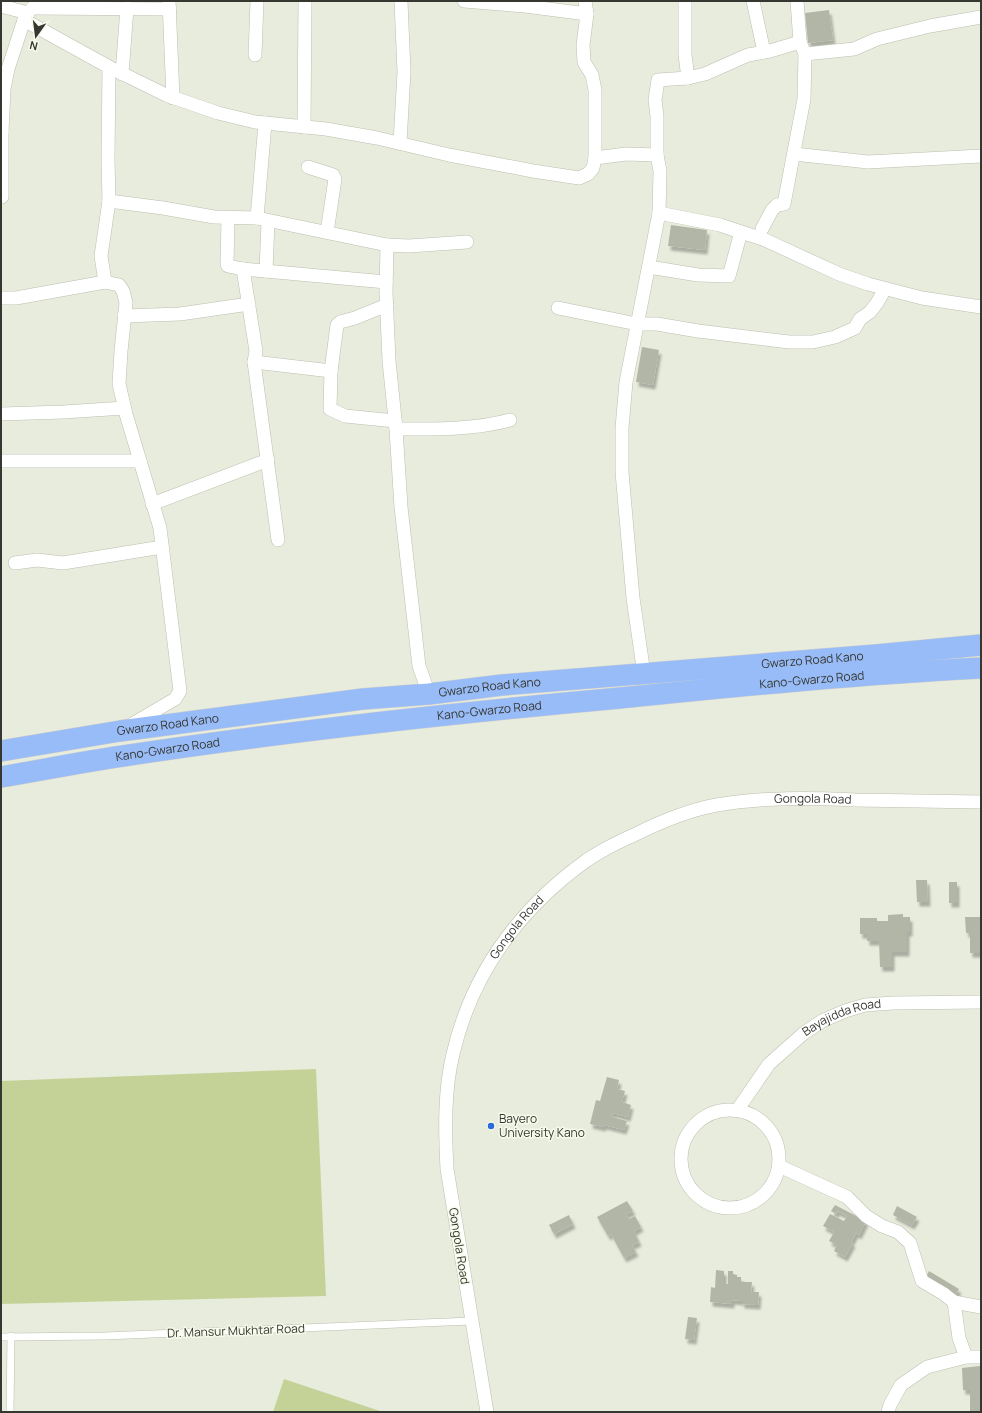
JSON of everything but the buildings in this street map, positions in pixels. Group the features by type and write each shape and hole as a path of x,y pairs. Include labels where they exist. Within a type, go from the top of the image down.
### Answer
{"main road":[{"name":"Gwarzo Road Kano","path":"1,751 120,731 363,699 429,694 502,685 876,655 981,645"},
{"name":"Kano-Gwarzo Road","path":"1,777 122,756 254,737 473,712 776,683 981,668"}],"street":[{"path":"255,55 257,1"},
{"path":"304,127 305,1"},
{"path":"400,143 404,72 401,1"},
{"path":"29,10 109,67 173,98 218,113 265,123 326,129 533,171 579,178 588,174 593,168 595,158 595,90 592,75 584,62 583,45 586,7 525,6 464,1"},
{"path":"685,1 685,55 688,78"},
{"path":"753,1 764,52"},
{"path":"762,229 772,210 777,205 784,204 804,99 802,48 797,1"},
{"path":"1,6 29,10 127,8 170,5 173,98"},
{"path":"122,74 127,8"},
{"path":"2,197 3,78 8,69 29,10"},
{"path":"644,674 633,598 621,448 626,382 659,213 660,171 657,155 657,116 655,100 658,80 688,78 705,74 748,55 782,48 854,49 877,39 981,17"},
{"path":"105,282 101,256 109,201 109,67"},
{"path":"265,123 263,219 266,271"},
{"path":"595,158 626,154 657,155"},
{"path":"794,154 868,162 981,156"},
{"path":"308,167 333,175 335,179 327,232"},
{"path":"109,201 163,208 214,217 263,219 388,245 409,246 466,242"},
{"path":"659,213 720,225 741,232 785,249 839,274 885,289 922,298 981,307"},
{"path":"228,218 228,266 243,269 386,282"},
{"path":"649,267 698,275 729,276 741,232"},
{"path":"388,245 386,282 389,361 401,507 419,666 429,694"},
{"path":"243,269 256,351 254,362 278,540"},
{"path":"1,298 16,298 105,282 119,285 126,303 119,384 124,408 160,528 180,691 175,699 120,731"},
{"path":"558,308 637,324 657,324 698,331 789,342 813,342 835,338 855,328 860,319 870,312 877,303 885,289"},
{"path":"124,316 180,314 248,304"},
{"path":"387,305 356,318 340,322 336,325 330,409 345,416 395,425 445,428 480,425 510,420"},
{"path":"254,362 332,371"},
{"path":"1,414 124,408"},
{"path":"152,504 268,460"},
{"path":"1,461 140,461"},
{"path":"15,563 37,560 63,563 162,547"},
{"name":"Gongola Road","path":"486,1412 447,1169 445,1129 453,1055 463,1021 479,981 497,950 524,915 560,881 588,859 648,828 686,813 723,804 786,799 981,802"},
{"name":"Bayajidda Road","path":"738,1109 769,1064 804,1033 822,1021 845,1011 865,1005 893,1003 981,1002"},
{"path":"738,1109 752,1115 765,1124 774,1136 779,1151 779,1166 774,1182 763,1195 749,1204 733,1208 717,1206 702,1199 690,1188 682,1173 680,1157 684,1140 692,1126 705,1116 720,1110 738,1109"},
{"path":"779,1166 846,1197 866,1216 882,1226 898,1232 910,1243 922,1281 944,1294 954,1302 981,1307"},
{"path":"954,1302 959,1338 966,1357"},
{"path":"888,1412 890,1405 901,1385 927,1368 966,1357 981,1357"}],"lane":[{"name":"Dr. Mansur Mukhtar Road","path":"1,1337 105,1336 471,1321"},
{"path":"10,1412 11,1336"}],"green space":[{"path":"316,1069 326,1296 1,1304 1,1081"},
{"path":"284,1379 383,1412 273,1412"}],"place":[{"name":"Bayero University Kano","path":"491,1126"}]}
